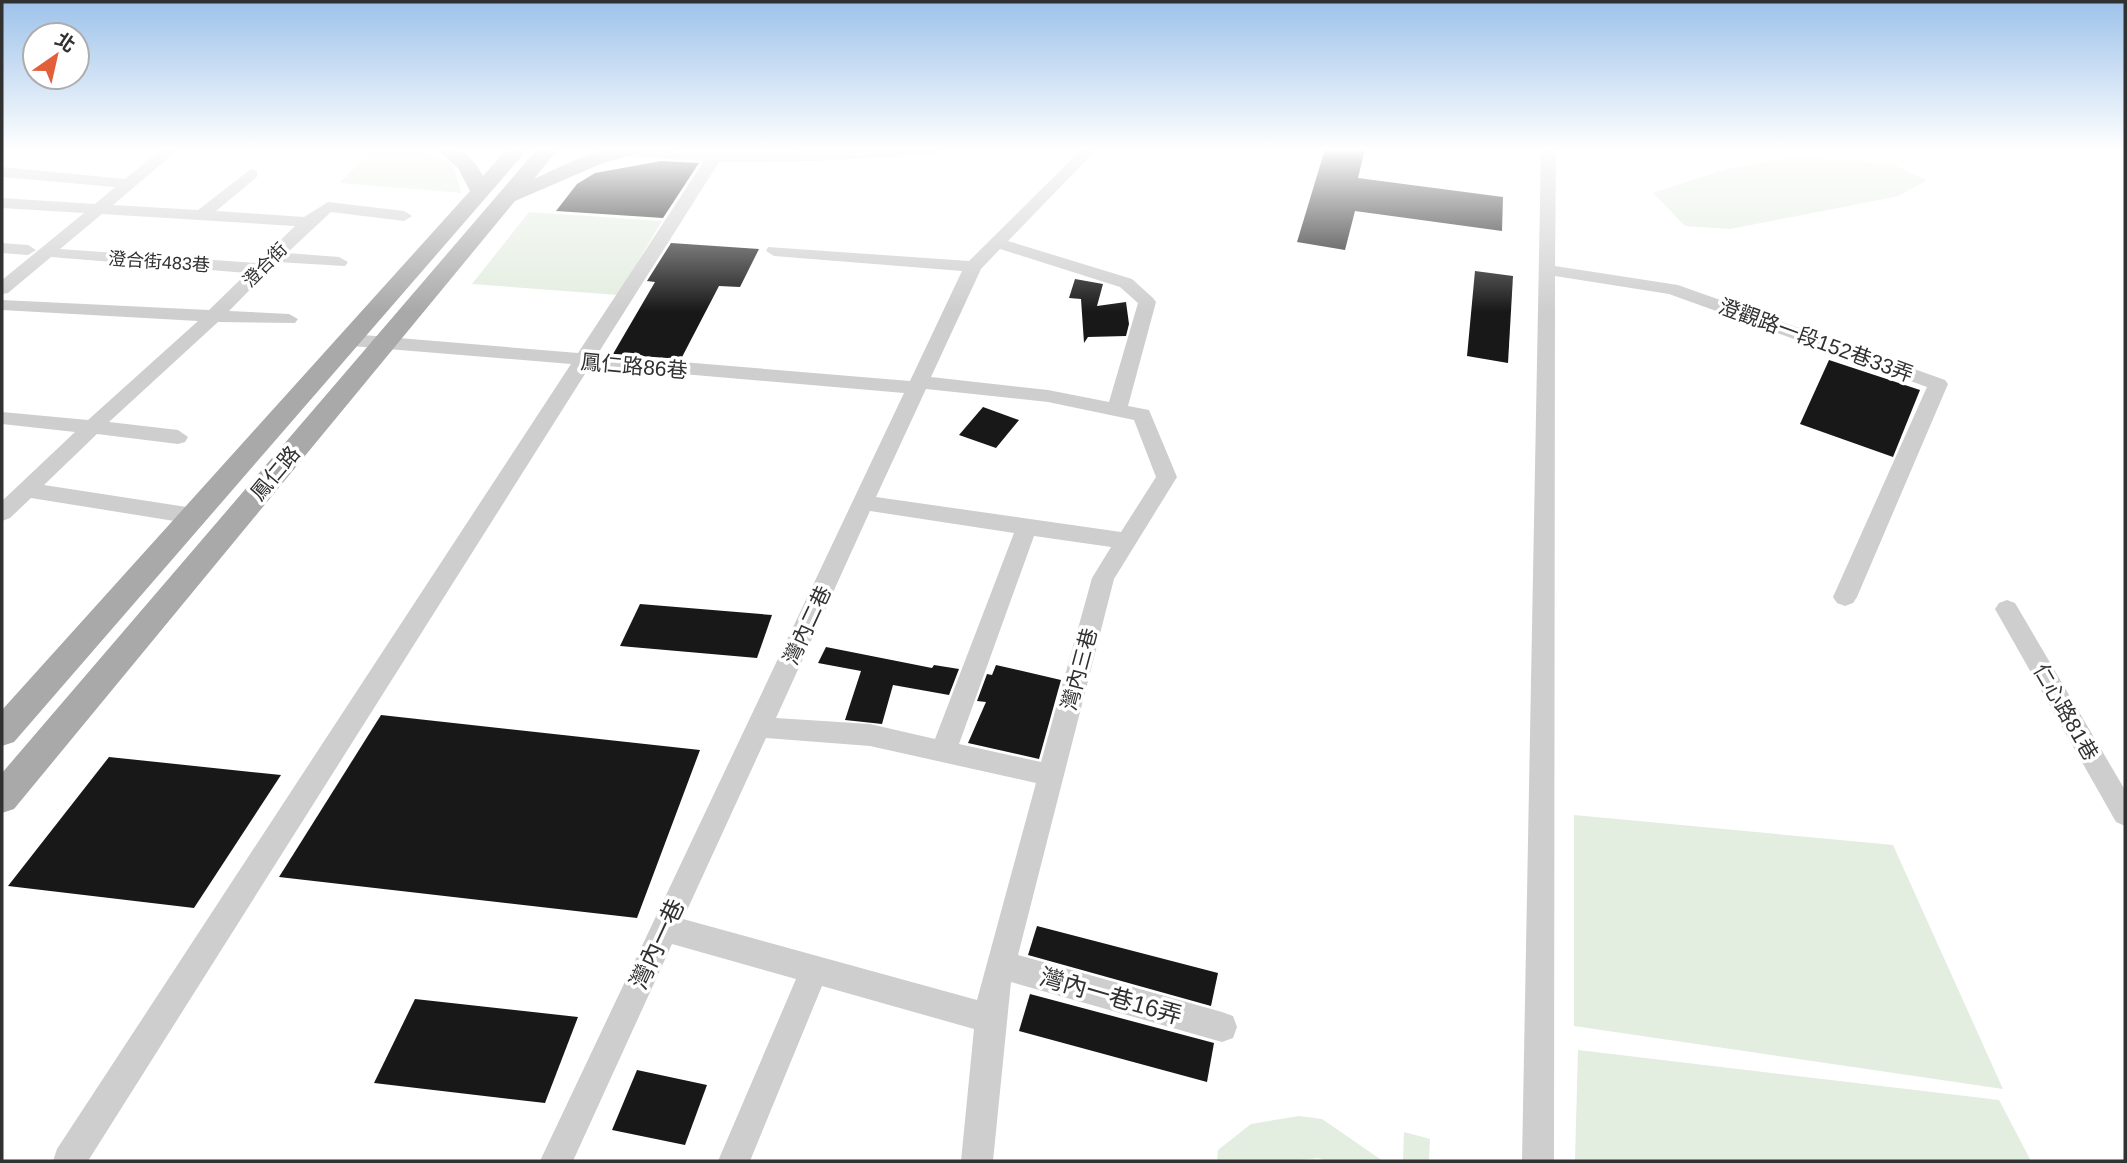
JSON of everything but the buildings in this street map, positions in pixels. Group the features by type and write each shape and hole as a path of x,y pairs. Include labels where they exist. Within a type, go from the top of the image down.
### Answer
{"main road":[{"name":"鳳仁路","path":"2,732 351,341 485,203"},
{"name":"鳳仁路","path":"2,799 384,343 487,203"}],"street":[{"name":"澄合街","path":"6,203 308,222"},
{"path":"2,289 105,203"},
{"path":"202,215 216,203"},
{"path":"69,1161 684,203"},
{"path":"1035,203 973,267 863,503 1125,541"},
{"path":"1538,1161 1548,203"},
{"path":"308,222 328,207 404,216"},
{"name":"澄合街","path":"2,513 214,316 308,222"},
{"path":"995,242 1126,284 1147,302 1116,409"},
{"path":"2,248 28,250"},
{"path":"774,251 973,267"},
{"name":"澄合街483巷","path":"57,254 268,263 339,262"},
{"name":"澄觀路一段152巷33弄","path":"1549,270 1672,289 1938,384 1845,597"},
{"path":"2,305 289,319"},
{"name":"鳳仁路86巷","path":"351,341 582,362 919,385"},
{"name":"灣內三巷","path":"919,385 1048,396 1142,415 1167,477 1103,578 993,993 976,1161"},
{"path":"2,418 178,437"},
{"path":"27,490 193,516"},
{"name":"灣內二巷","path":"759,727 863,503"},
{"path":"944,749 1027,526"},
{"name":"仁心路81巷","path":"2007,609 2125,814"},
{"path":"759,727 870,735 944,749 1052,775"},
{"name":"灣內一巷","path":"556,1161 759,727"},
{"path":"665,928 991,1019"},
{"name":"灣內一巷16弄","path":"1001,965 1222,1027"},
{"path":"734,1161 814,970"}],"shaded area":[{"path":"1663,203 1862,203 1730,229 1685,226"},
{"path":"529,212 662,221 618,295 472,284"},
{"path":"1574,815 1893,845 2003,1089 1574,1026"},
{"path":"1578,1050 1999,1100 2031,1161 1575,1161"},
{"path":"1299,1116 1322,1119 1383,1161 1328,1161 1318,1158 1290,1161 1217,1161 1218,1150 1251,1124"},
{"path":"1404,1132 1430,1139 1429,1161 1403,1161"}]}
